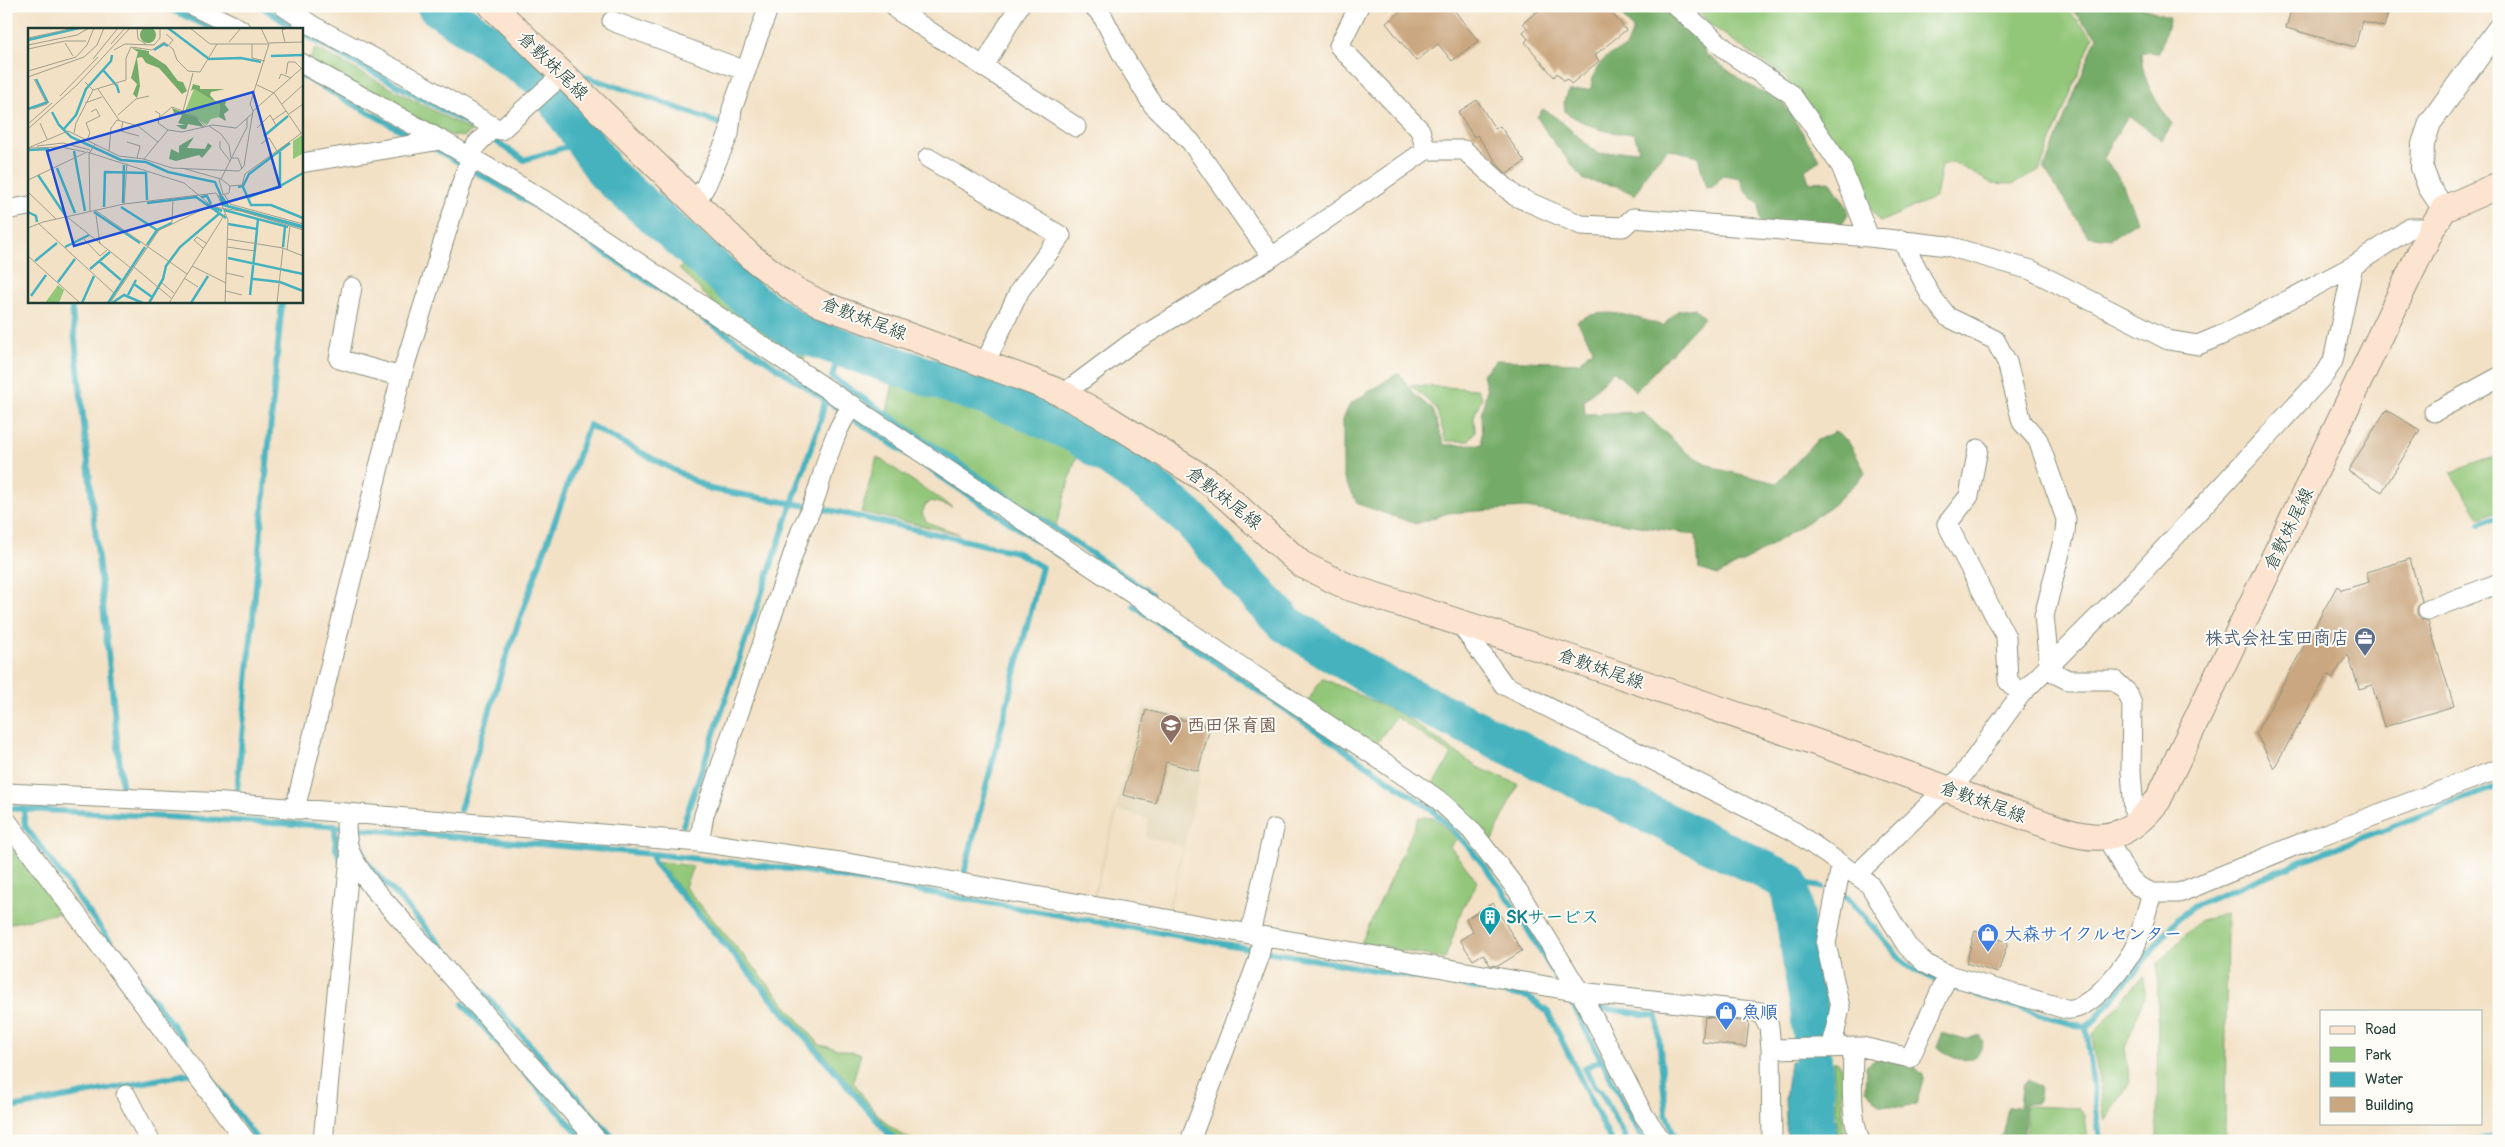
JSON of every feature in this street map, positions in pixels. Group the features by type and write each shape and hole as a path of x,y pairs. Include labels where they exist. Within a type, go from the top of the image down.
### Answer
{"main road":[{"name":"倉敷妹尾線","path":"492,6 559,78 750,256 794,290 852,317 985,363 1062,394 1105,417 1211,483 1301,564 1348,587 1458,621 1948,789 2079,836 2107,838 2134,824 2152,809 2164,789 2438,219"},
{"path":"2438,219 2499,186"}],"street":[{"path":"192,6 238,28"},
{"path":"283,6 313,26 404,74 492,128 501,130 559,78"},
{"path":"695,204 706,185 729,134 732,109 769,6"},
{"path":"899,6 897,10 1076,127"},
{"path":"984,66 1019,6"},
{"path":"1093,6 1101,13 1122,54 1153,105 1191,142 1272,257"},
{"path":"1359,6 1339,46 1420,130 1426,150"},
{"path":"1676,6 1730,52 1791,94 1841,166 1869,237"},
{"path":"612,21 746,71"},
{"path":"1062,394 1130,344 1272,257 1426,150 1464,150 1515,196 1581,225 1623,227 1633,218 1869,237 1948,246 2031,270 2168,340 2198,345 2224,334 2353,266 2410,228 2438,219 2422,168 2423,144 2430,124 2499,28"},
{"path":"302,64 552,205 849,411 1192,632 1440,801 1472,830 1506,874 1586,1002 1657,1140"},
{"path":"295,809 401,377 470,159 492,128"},
{"path":"302,163 437,141"},
{"path":"928,158 1062,236 1020,290 985,363"},
{"path":"6,210 28,206"},
{"path":"1902,240 1931,296 1948,318 1995,340 2007,362 2022,422 2038,440 2066,519 2065,533 2044,616 2049,665 2056,674 2068,680 2114,680 2127,692 2132,704 2131,771 2134,824"},
{"path":"1827,1047 1840,1006 1826,944 1849,870 1960,780 2021,694 2136,580 2325,374 2333,361 2353,266"},
{"path":"352,287 339,359 401,377"},
{"path":"2434,412 2499,377"},
{"path":"699,842 704,815 802,528 812,506 835,434 849,411"},
{"path":"1978,449 1969,496 1947,524 2006,637 2008,681 2021,694"},
{"path":"2428,610 2499,584"},
{"path":"1458,621 1504,685 1795,832 1821,848 1868,884 1907,946 1946,982 2066,1009 2078,1009 2100,993 2130,954 2137,942 2152,893"},
{"path":"2107,838 2128,876 2138,886 2152,893 2179,893 2193,889 2310,840 2499,769"},
{"path":"6,793 226,803 295,809 346,824 699,842 847,863 1256,936 1586,1002 1760,1012 1769,1026 1772,1141"},
{"path":"6,820 246,1141"},
{"path":"323,1141 350,857 346,824"},
{"path":"1190,1141 1258,961 1256,936 1274,829"},
{"path":"350,857 373,888 598,1141"},
{"path":"1771,1049 1854,1047 1874,1049 1910,1058 1946,982"},
{"path":"1854,1047 1854,1112 1856,1130 1860,1141"},
{"path":"126,1094 150,1141"}],"shaded area":[{"path":"1143,706 1212,725 1169,912 1092,898","holes":["1118,810 1149,819 1145,837 1183,846 1167,910 1095,897"]}],"green space":[{"path":"1615,6 1666,6 1703,37 1704,53 1747,84 1782,101 1820,160 1805,170 1809,182 1830,181 1847,207 1848,214 1839,228 1760,222 1759,205 1744,189 1740,178 1723,175 1713,187 1706,188 1698,156 1668,149 1649,169 1635,195 1617,186 1584,180 1549,136 1537,117 1543,109 1550,113 1598,154 1639,150 1634,133 1606,131 1565,112 1564,101 1569,91 1591,89 1594,74 1601,62 1612,54 1626,48 1633,30"},
{"path":"1694,6 2064,6 2093,37 2039,171 2013,184 1991,183 1953,162 1942,165 1936,197 1880,222 1785,77 1708,23"},
{"path":"2068,6 2137,6 2170,17 2159,53 2141,52 2147,81 2155,99 2172,124 2162,140 2128,115 2103,158 2121,180 2137,221 2110,239 2088,236 2044,169 2097,37"},
{"path":"315,48 472,131 463,137 450,135 308,63"},
{"path":"684,264 756,325 805,357 804,362 713,303 679,269"},
{"path":"1695,308 1704,318 1636,391 1613,371 1584,401 1585,414 1643,412 1687,453 1718,469 1777,483 1817,440 1835,432 1848,441 1866,473 1833,505 1756,555 1718,575 1699,569 1696,535 1526,508 1448,513 1416,524 1358,504 1343,477 1343,419 1350,404 1398,373 1416,396 1433,410 1444,445 1482,444 1481,414 1487,390 1483,374 1496,360 1579,363 1593,348 1577,321 1587,316 1609,313 1620,314 1663,326 1677,311"},
{"path":"893,383 1015,423 1077,454 1056,526 887,412"},
{"path":"1410,385 1477,389 1482,397 1474,416 1475,431 1469,441 1446,441 1436,408"},
{"path":"2499,455 2499,511 2480,519 2451,472"},
{"path":"877,457 952,507 932,501 925,505 922,514 927,522 959,534 861,512"},
{"path":"1322,678 1403,715 1477,767 1518,784 1490,845 1431,787 1452,755 1396,717 1373,748 1312,704 1309,699"},
{"path":"1419,817 1434,818 1457,838 1450,847 1478,882 1463,907 1445,959 1361,943"},
{"path":"13,842 63,912 7,924"},
{"path":"656,861 693,866 685,887 820,1045 861,1054 853,1081 879,1116 895,1130 914,1141 899,1141"},
{"path":"2227,912 2225,1141 2157,1141 2158,963 2199,921"},
{"path":"2144,975 2144,997 2125,1048 2130,1082 2105,1121 2092,1036"},
{"path":"1941,1033 1965,1040 1979,1035 1983,1043 1980,1051 1975,1056 1964,1060 1957,1059 1938,1047"},
{"path":"1878,1058 1916,1068 1924,1076 1916,1104 1902,1107 1880,1105 1865,1090 1866,1066"},
{"path":"1833,1062 1838,1062 1842,1067 1843,1125 1846,1141 1838,1141"},
{"path":"2028,1080 2040,1087 2039,1098 2036,1103 2024,1104 2024,1141 1993,1141 2002,1135 2008,1108 2020,1106 2022,1087"},
{"path":"2025,1106 2079,1108 2085,1114 2088,1141 2027,1141"}],"water":[{"path":"1790,1062 1830,1064 1837,1141 1787,1141 1785,1099"}],"building":[{"path":"1407,6 1451,6 1478,41 1452,61 1438,44 1416,61 1386,23"},
{"path":"1544,6 1606,6 1626,30 1595,55 1599,61 1571,84 1567,79 1564,81 1557,73 1554,77 1525,42 1528,39 1523,32 1527,28 1523,23"},
{"path":"2292,6 2390,6 2384,27 2362,21 2355,47 2286,28"},
{"path":"1477,100 1495,129 1500,126 1525,162 1507,174 1477,135 1474,137 1458,112"},
{"path":"2386,410 2420,430 2382,492 2348,471"},
{"path":"2410,559 2422,601 2417,608 2417,614 2421,619 2428,621 2454,706 2384,727 2372,685 2359,689 2348,654 2332,678 2328,674 2274,768 2256,733 2337,586 2342,590 2369,582 2366,572"},
{"name":"西田保育園","path":"1146,710 1210,727 1198,771 1166,762 1155,803 1123,795"},
{"name":"SKサービス","path":"1493,903 1522,951 1498,966 1490,965 1483,954 1473,960 1460,940 1473,932 1466,919"},
{"path":"1975,931 2008,942 1998,973 1966,963"},
{"path":"1705,1017 1749,1022 1746,1047 1702,1042"}],"waterway":[{"path":"163,6 212,28"},
{"path":"261,6 294,28"},
{"path":"436,6 542,79 607,174 749,299 799,333 1017,407 1076,434 1150,485 1192,521 1241,577 1286,624 1383,684 1789,882 1810,1013 1817,1141"},
{"path":"302,34 474,127 524,160 585,141"},
{"path":"563,62 567,59 583,76 637,93 721,124"},
{"path":"302,76 419,140"},
{"path":"432,147 533,205 1081,570"},
{"path":"71,302 122,785"},
{"path":"237,791 282,302"},
{"path":"841,347 832,377 1151,594"},
{"path":"683,825 821,418 825,400"},
{"path":"460,810 504,663 589,425 710,489 824,509 1016,552 1042,567 964,874"},
{"path":"2480,524 2499,517"},
{"path":"1134,606 1431,809 1469,848 1501,888 1557,979"},
{"path":"1846,896 1906,965 1951,987 2075,1025 2086,1026 2096,1019 2178,918 2195,906 2311,857 2499,786"},
{"path":"6,808 330,826 652,854 800,870 1528,997 1548,1012 1611,1141"},
{"path":"24,809 25,826 258,1141"},
{"path":"335,826 336,849 343,864"},
{"path":"359,829 360,844 366,861 616,1141"},
{"path":"652,854 654,863 895,1141"},
{"path":"1789,882 1822,887"},
{"path":"1571,1001 1639,1133 1646,1141"},
{"path":"463,1004 585,1141"},
{"path":"1572,1004 1657,1016 1666,1113 1676,1141"},
{"path":"2086,1026 2100,1141"},
{"path":"1601,1060 1585,1068 1594,1086 1601,1092 1627,1141"},
{"path":"6,1109 192,1073"},
{"path":"2466,1141 2499,1138"}],"place":[{"name":"株式会社宝田商店","path":"2365,657"},
{"name":"西田保育園","path":"1171,744"},
{"name":"SKサービス","path":"1490,936"},
{"name":"大森サイクルセンター","path":"1988,953"},
{"name":"魚順","path":"1726,1031"}]}
